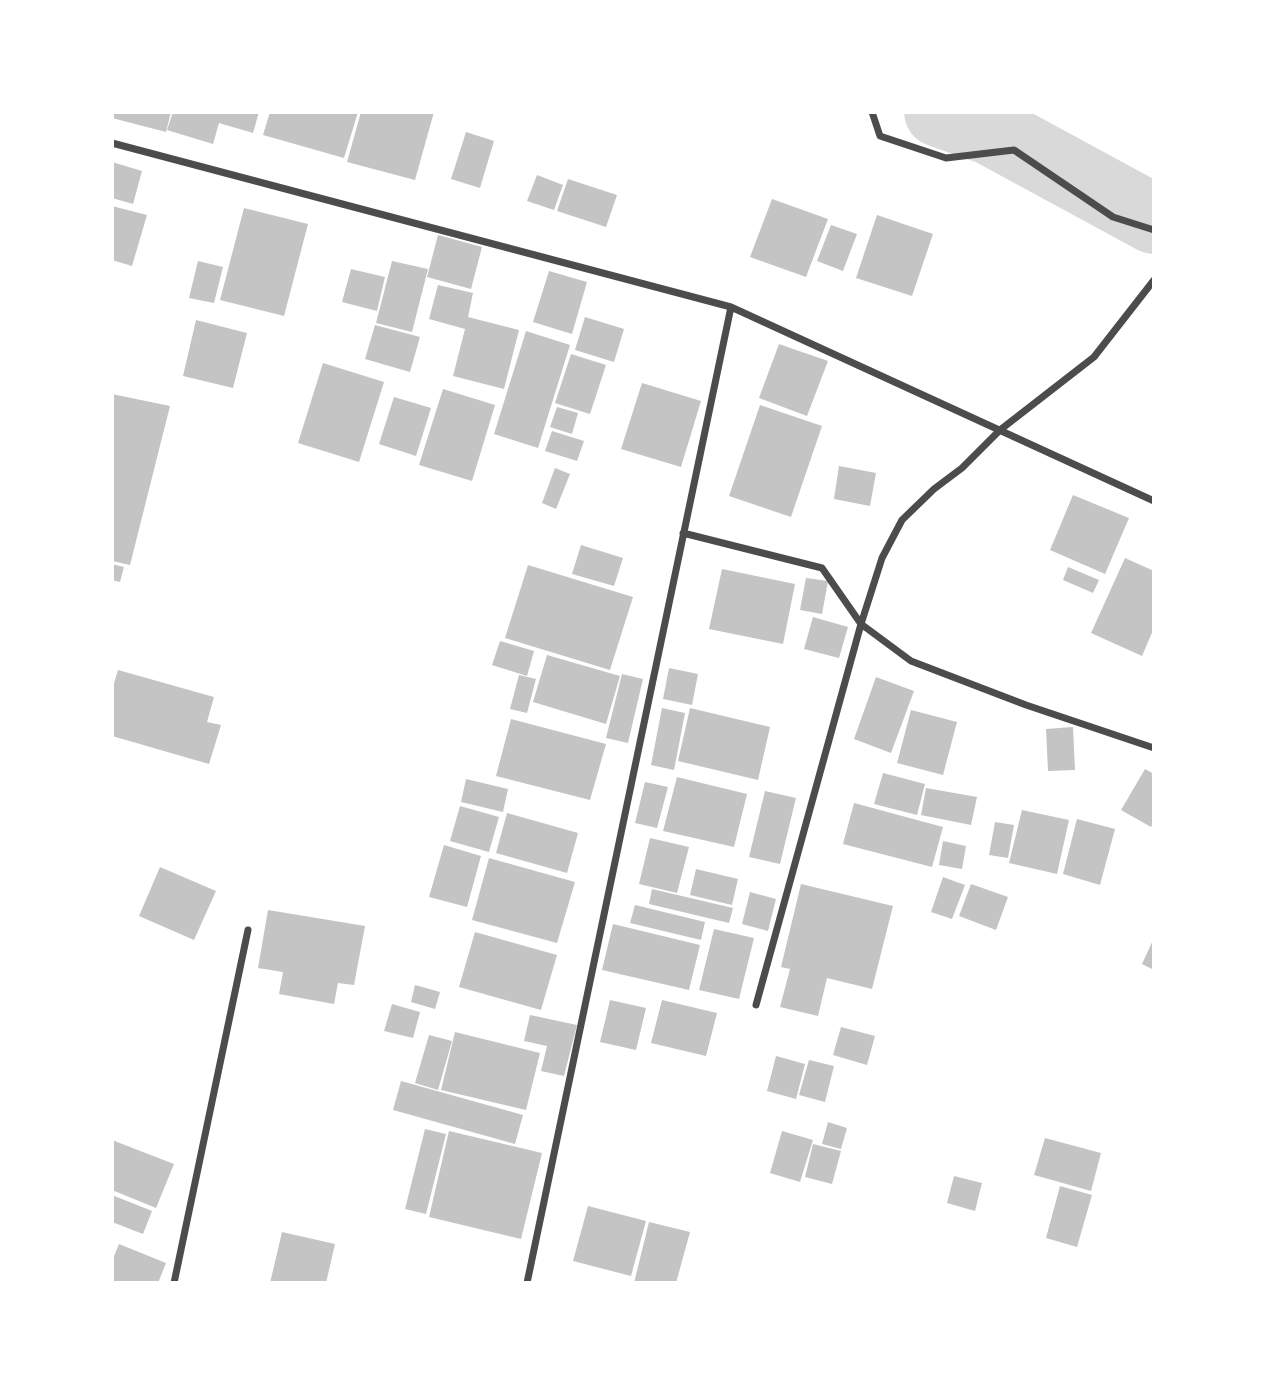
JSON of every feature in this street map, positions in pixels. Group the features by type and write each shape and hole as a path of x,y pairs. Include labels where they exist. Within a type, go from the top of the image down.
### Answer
{"street":[{"path":"872,112 880,136 946,158 1013,150 1113,217 1154,230"},
{"path":"112,143 731,307 1154,501"},
{"path":"756,1005 861,624 882,558 902,520 934,489 962,468 1000,430 1094,357 1154,280"},
{"path":"527,1283 731,307"},
{"path":"682,533 822,568 861,624 911,661 1026,705 1154,748"},
{"path":"174,1283 248,930"}],"building":[{"path":"112,112 171,112 166,132 112,118"},
{"path":"173,112 259,112 253,133 219,123 213,144 167,130"},
{"path":"270,112 358,112 344,158 263,135"},
{"path":"361,112 434,112 415,180 347,162"},
{"path":"466,132 494,141 480,188 451,179"},
{"path":"112,162 142,171 133,204 112,198"},
{"path":"537,175 563,185 554,210 527,201"},
{"path":"568,179 617,195 606,227 557,211"},
{"path":"772,199 828,219 806,277 750,257"},
{"path":"112,206 147,215 132,266 112,260"},
{"path":"244,208 308,224 284,316 220,300"},
{"path":"877,215 933,234 912,296 856,278"},
{"path":"831,225 857,234 843,271 817,261"},
{"path":"438,235 482,247 471,289 427,277"},
{"path":"198,261 223,267 214,303 189,298"},
{"path":"392,261 428,269 412,332 376,323"},
{"path":"351,269 385,277 377,311 342,302"},
{"path":"549,271 587,282 572,334 533,322"},
{"path":"438,285 473,293 468,317 519,330 504,389 453,376 465,329 429,319"},
{"path":"585,317 624,329 614,362 575,350"},
{"path":"196,320 247,333 233,388 183,376"},
{"path":"375,325 420,337 410,372 365,359"},
{"path":"526,331 570,345 538,448 494,434"},
{"path":"779,344 828,361 807,416 759,398"},
{"path":"571,354 606,365 590,414 555,403"},
{"path":"323,363 384,382 359,462 298,443"},
{"path":"642,383 701,401 681,467 621,449"},
{"path":"443,389 495,405 472,481 419,465"},
{"path":"112,394 170,406 130,565 112,561"},
{"path":"394,397 431,408 416,456 379,444"},
{"path":"760,405 822,426 791,517 729,496"},
{"path":"557,407 578,413 572,434 550,427"},
{"path":"552,431 584,441 577,461 545,451"},
{"path":"839,466 876,473 870,506 834,499"},
{"path":"555,468 570,474 556,509 542,503"},
{"path":"1073,495 1129,518 1105,574 1050,550"},
{"path":"581,545 623,558 614,586 572,574"},
{"path":"1125,558 1154,571 1154,628 1142,656 1091,633"},
{"path":"112,564 124,567 120,582 112,580"},
{"path":"528,565 633,597 610,670 505,638"},
{"path":"1068,567 1099,580 1093,593 1063,580"},
{"path":"722,569 795,584 783,644 709,629"},
{"path":"806,578 828,581 822,614 800,610"},
{"path":"813,617 848,627 839,658 804,649"},
{"path":"500,641 534,651 527,676 492,665"},
{"path":"547,655 620,676 606,724 533,702"},
{"path":"669,668 698,674 692,705 663,699"},
{"path":"118,670 214,697 207,722 221,725 209,764 112,736 112,690"},
{"path":"622,674 643,679 628,743 606,738"},
{"path":"519,675 536,679 527,713 510,709"},
{"path":"876,677 914,691 891,753 854,739"},
{"path":"662,708 685,713 674,770 651,765"},
{"path":"690,708 770,727 758,780 678,761"},
{"path":"911,710 957,722 943,775 897,763"},
{"path":"511,719 606,744 590,800 496,776"},
{"path":"1073,727 1075,770 1048,771 1046,729"},
{"path":"1145,769 1154,774 1154,821 1151,827 1121,810"},
{"path":"883,773 925,784 917,815 874,804"},
{"path":"677,777 747,794 734,847 663,831"},
{"path":"466,779 508,789 503,812 461,802"},
{"path":"645,782 668,787 657,828 635,823"},
{"path":"926,788 977,797 971,825 921,815"},
{"path":"765,791 796,798 780,864 749,857"},
{"path":"854,803 943,827 932,867 843,844"},
{"path":"460,806 499,817 489,852 450,841"},
{"path":"1022,810 1069,820 1057,874 1009,863"},
{"path":"507,813 578,833 567,873 496,853"},
{"path":"1077,819 1115,829 1100,885 1063,874"},
{"path":"995,822 1014,825 1008,858 989,855"},
{"path":"650,838 689,847 677,893 639,884"},
{"path":"943,841 966,846 962,869 939,865"},
{"path":"444,845 481,856 467,907 429,897"},
{"path":"489,858 575,882 557,943 472,920"},
{"path":"160,867 216,891 194,940 139,916"},
{"path":"696,869 738,879 732,905 690,895"},
{"path":"943,877 965,885 952,919 931,912"},
{"path":"801,884 893,906 872,989 827,978 818,1016 780,1007 790,969 781,967"},
{"path":"971,884 1008,897 996,930 959,916"},
{"path":"652,889 733,908 729,923 649,904"},
{"path":"750,892 776,899 768,931 742,924"},
{"path":"635,905 705,922 701,940 630,923"},
{"path":"268,910 365,926 354,985 338,983 334,1004 279,994 283,972 258,968"},
{"path":"613,924 700,945 689,990 602,970"},
{"path":"714,929 754,938 739,999 699,990"},
{"path":"475,932 557,955 541,1010 459,987"},
{"path":"1154,938 1154,970 1142,964"},
{"path":"415,985 440,992 435,1009 411,1002"},
{"path":"610,1000 646,1008 636,1050 600,1042"},
{"path":"662,1000 717,1013 706,1056 651,1043"},
{"path":"392,1004 420,1012 413,1038 384,1031"},
{"path":"530,1015 577,1025 564,1076 541,1071 547,1046 524,1041"},
{"path":"841,1027 875,1036 867,1065 833,1055"},
{"path":"455,1032 540,1053 526,1110 441,1090"},
{"path":"429,1035 452,1041 438,1090 415,1083"},
{"path":"776,1056 805,1064 796,1099 767,1091"},
{"path":"809,1060 834,1066 825,1102 799,1095"},
{"path":"401,1081 523,1115 515,1144 393,1110"},
{"path":"828,1122 847,1128 841,1149 822,1144"},
{"path":"425,1129 446,1134 426,1214 405,1209"},
{"path":"449,1131 542,1153 521,1239 429,1217"},
{"path":"782,1131 813,1140 800,1182 770,1173"},
{"path":"1045,1138 1101,1153 1091,1191 1034,1175"},
{"path":"112,1140 174,1164 156,1208 112,1190"},
{"path":"813,1144 841,1151 832,1184 805,1177"},
{"path":"954,1176 982,1183 975,1211 947,1203"},
{"path":"1060,1186 1092,1195 1077,1247 1046,1238"},
{"path":"112,1195 152,1211 143,1234 112,1222"},
{"path":"588,1206 646,1221 631,1276 573,1261"},
{"path":"649,1222 690,1232 676,1283 634,1283"},
{"path":"282,1232 335,1244 326,1283 270,1283"},
{"path":"119,1244 166,1263 158,1283 112,1283 112,1261"}],"waterway":[{"path":"939,112 990,130 1154,219"}]}
